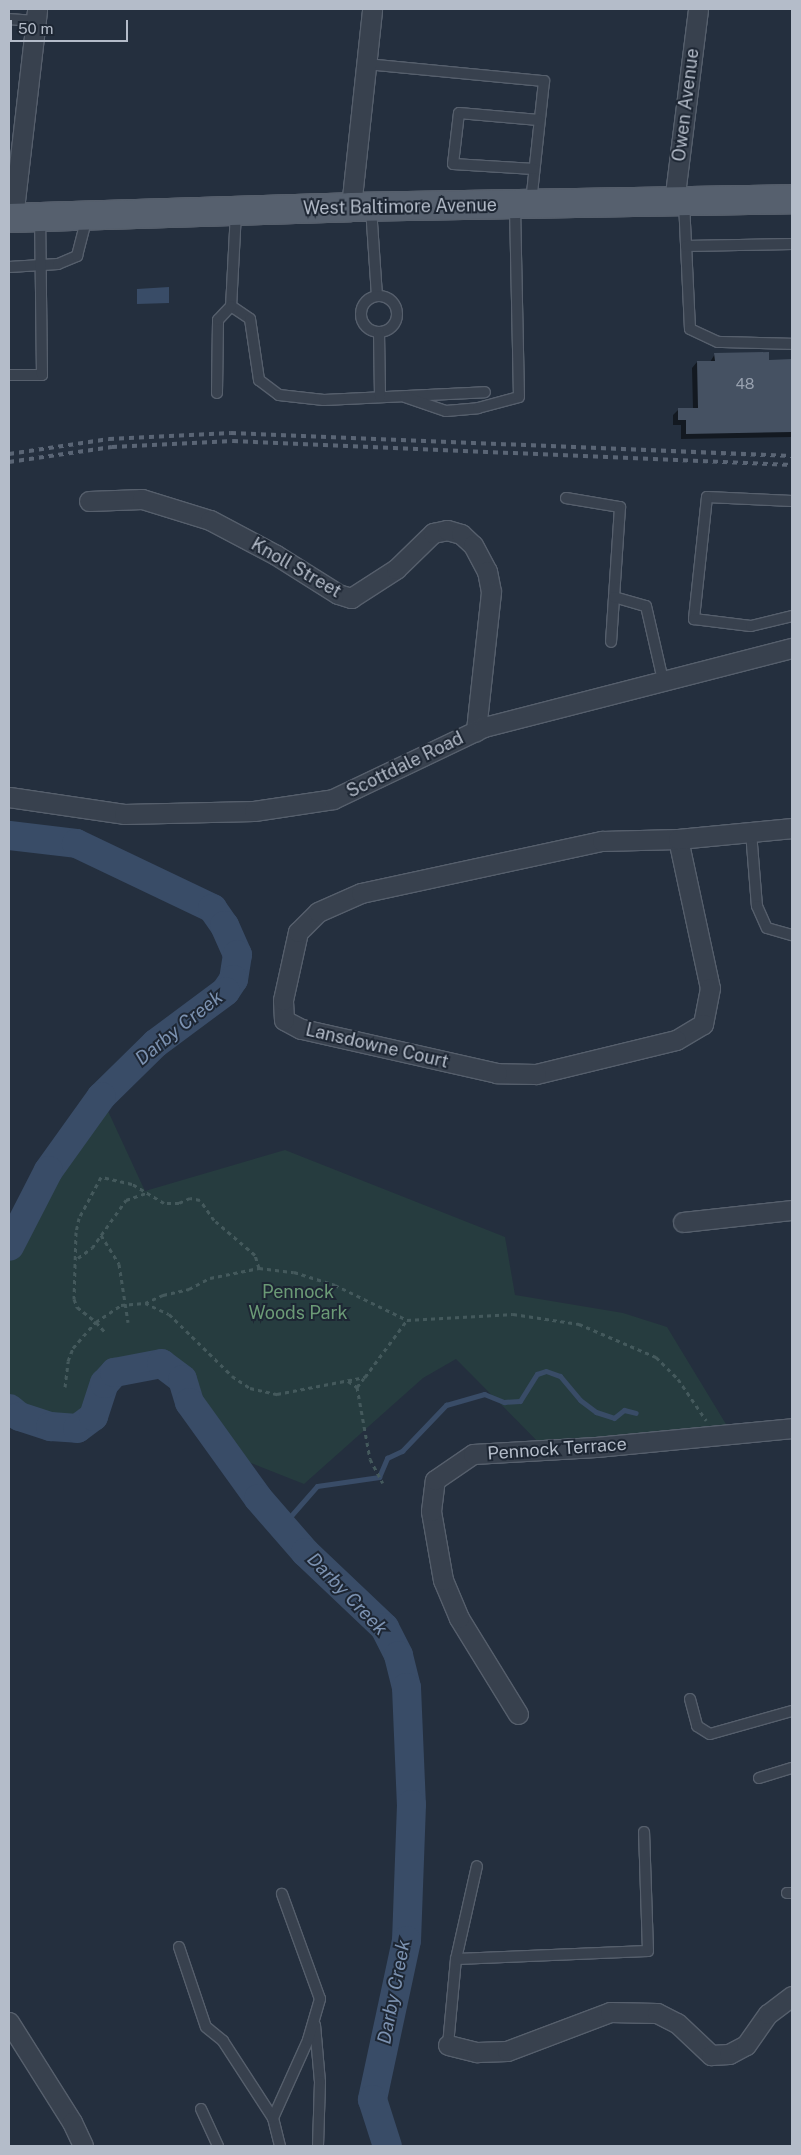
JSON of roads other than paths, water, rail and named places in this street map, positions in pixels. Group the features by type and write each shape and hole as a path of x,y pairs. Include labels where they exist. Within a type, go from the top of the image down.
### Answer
{"main road":[{"name":"West Baltimore Avenue","path":"11,218 361,207 792,199"}],"street":[{"path":"361,207 366,64 372,9"},
{"name":"Owen Avenue","path":"679,201 698,9"},
{"path":"11,218 36,15"},
{"name":"Knoll Street","path":"89,501 142,499 210,520 276,554 338,594 351,598 396,568 434,533 447,530 461,534 473,544 486,571 491,592 476,731"},
{"name":"Scottdale Road","path":"9,797 124,814 254,811 333,799 476,731 663,680 792,648"},
{"name":"Lansdowne Court","path":"678,840 710,988 703,1024 676,1040 536,1074 497,1073 301,1029 284,1020 283,1000 298,932 318,912 361,893 602,841 678,840 792,828"},
{"path":"682,1222 792,1210"},
{"name":"Pennock Terrace","path":"518,1714 459,1618 443,1580 431,1511 435,1480 473,1454 596,1447 792,1428"},
{"path":"448,2045 478,2052 507,2051 610,2012 657,2013 676,2023 711,2054 729,2054 746,2045 768,2014 792,1996"},
{"path":"9,2022 72,2122 83,2146"}],"lane":[{"path":"9,19 36,15"},
{"path":"366,64 544,81 534,169 523,204 519,397 478,408 446,411 424,406 403,396"},
{"path":"534,169 453,164 459,113 539,120"},
{"path":"679,201 686,246 690,329 718,342 792,344"},
{"path":"361,207 377,296"},
{"path":"217,394 218,320 230,306 236,211"},
{"path":"9,267 41,267 77,256 87,216"},
{"path":"9,375 42,375 40,217"},
{"path":"686,246 792,244"},
{"path":"377,296 391,301 397,311 391,328 379,332 367,328 361,317 364,305 377,296"},
{"path":"230,306 250,319 260,380 279,395 324,400 485,392"},
{"path":"379,332 380,397"},
{"path":"792,501 707,497 694,619 751,626 792,616"},
{"path":"566,498 620,507 611,642"},
{"path":"614,596 646,606 663,680"},
{"path":"751,832 757,906 767,928 792,935"},
{"path":"690,1699 697,1726 710,1734 792,1711"},
{"path":"759,1778 792,1768"},
{"path":"456,1959 648,1951 644,1832"},
{"path":"448,2045 456,1959 477,1866"},
{"path":"273,2118 315,2019 320,1999 282,1894"},
{"path":"178,1947 206,2027 223,2041 273,2118 280,2146"},
{"path":"315,2019 320,2082 318,2146"},
{"path":"201,2109 218,2146"}],"water":[{"path":"169,287 169,303 137,304 137,289"}],"waterway":[{"name":"Darby Creek","path":"9,835 76,843 212,908 224,925 237,954 233,979 225,991 155,1043 101,1096 48,1170 9,1246"},
{"name":"Darby Creek","path":"9,1408 19,1416 50,1426 77,1428 93,1416 104,1383 114,1372 161,1363 182,1379 189,1402 258,1498 305,1552 384,1627 398,1655 406,1687 411,1804 406,1940 372,2099 387,2146"},
{"path":"282,1526 317,1486 379,1477 387,1458 402,1451 446,1405 484,1394 504,1402 520,1401 537,1374 546,1371 560,1376 580,1400 596,1412 614,1418 624,1410 636,1413"}],"railway":[{"path":"9,454 109,439 231,433 792,456"},
{"path":"9,462 112,447 233,441 792,465"}],"park label":[{"name":"Pennock Woods Park","path":"298,1304"}]}
